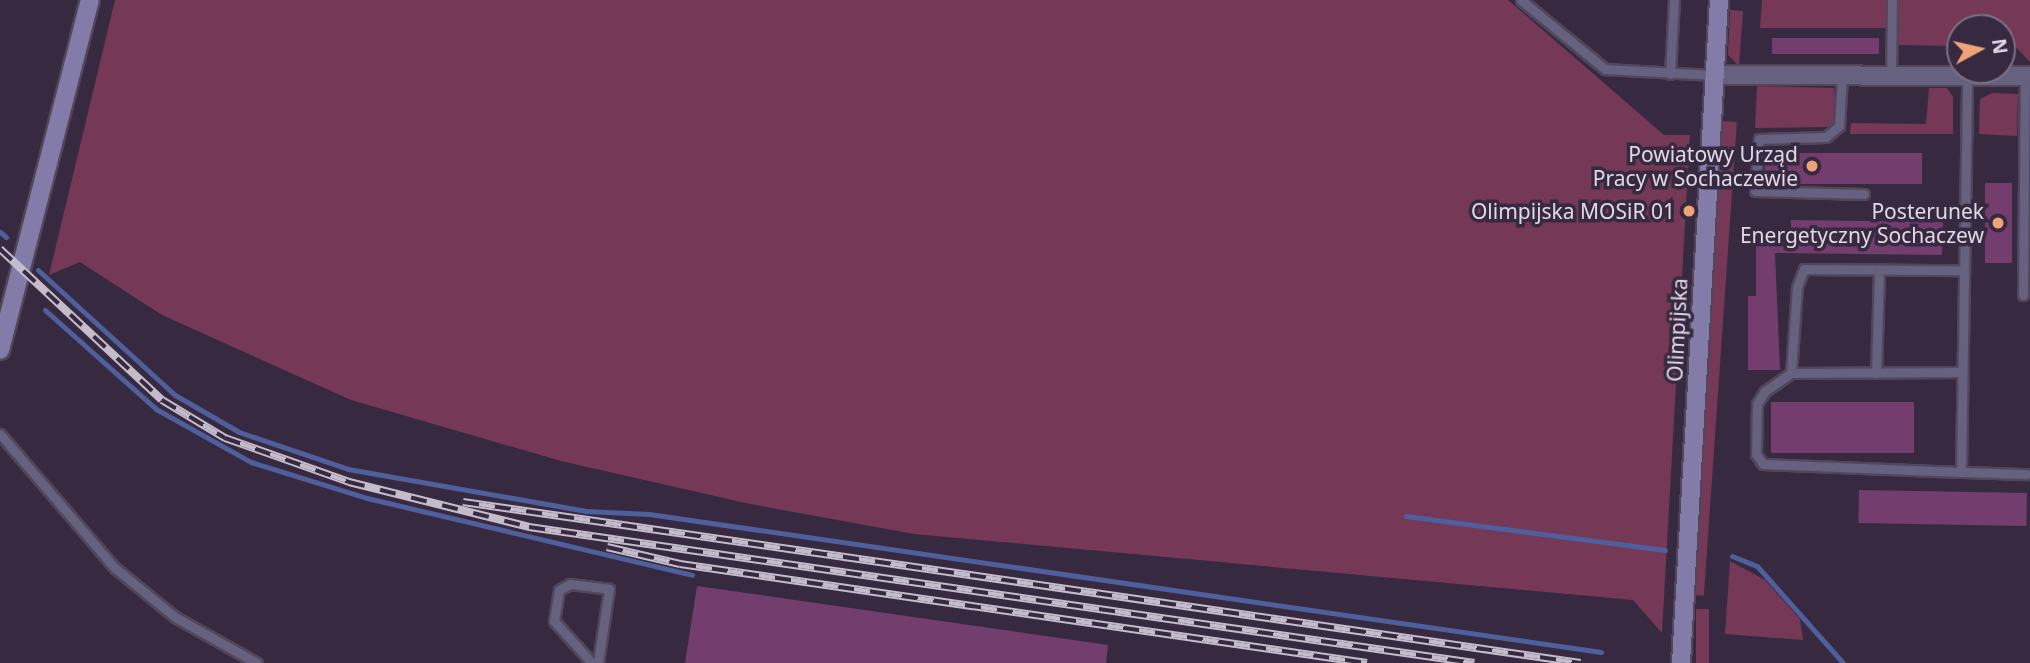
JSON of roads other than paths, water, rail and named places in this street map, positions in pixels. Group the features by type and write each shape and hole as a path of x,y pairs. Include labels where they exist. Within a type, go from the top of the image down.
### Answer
{"street":[{"path":"0,350 90,0"},
{"name":"Olimpijska","path":"1681,663 1719,0"},
{"path":"1714,75 1946,76"}],"lane":[{"path":"1521,0 1605,69 1714,75"},
{"path":"1670,74 1674,0"},
{"path":"1891,76 1892,0"},
{"path":"1842,76 1839,126 1826,137 1759,139 1755,191 1864,194"},
{"path":"2023,295 2028,76"},
{"path":"1961,472 1959,372 1967,84"},
{"path":"1791,373 1797,287 1804,269 1962,270"},
{"path":"1876,373 1879,269"},
{"path":"1959,372 1791,373 1765,391 1757,404 1756,454 1763,464 2026,474"},
{"path":"0,434 115,568 175,617 257,663"},
{"path":"592,663 554,621 559,590 570,584 608,589 598,663"}],"waterway":[{"path":"0,232 6,237"},
{"path":"38,270 175,395 239,432 348,469 586,511 649,514 1601,652"},
{"path":"45,310 156,409 251,462 367,498 692,575"},
{"path":"1406,516 1665,550"},
{"path":"1732,556 1757,566 1843,663"}],"railway":[{"path":"0,249 162,400 225,438 349,482 529,527 1474,663"},
{"path":"463,502 1580,663"},
{"path":"607,547 680,564 1367,663"}],"place":[{"name":"Powiatowy Urząd Pracy w Sochaczewie","path":"1812,166"},
{"name":"Olimpijska MOSiR 01","path":"1689,211"},
{"name":"Posterunek Energetyczny Sochaczew","path":"1998,223"}]}
